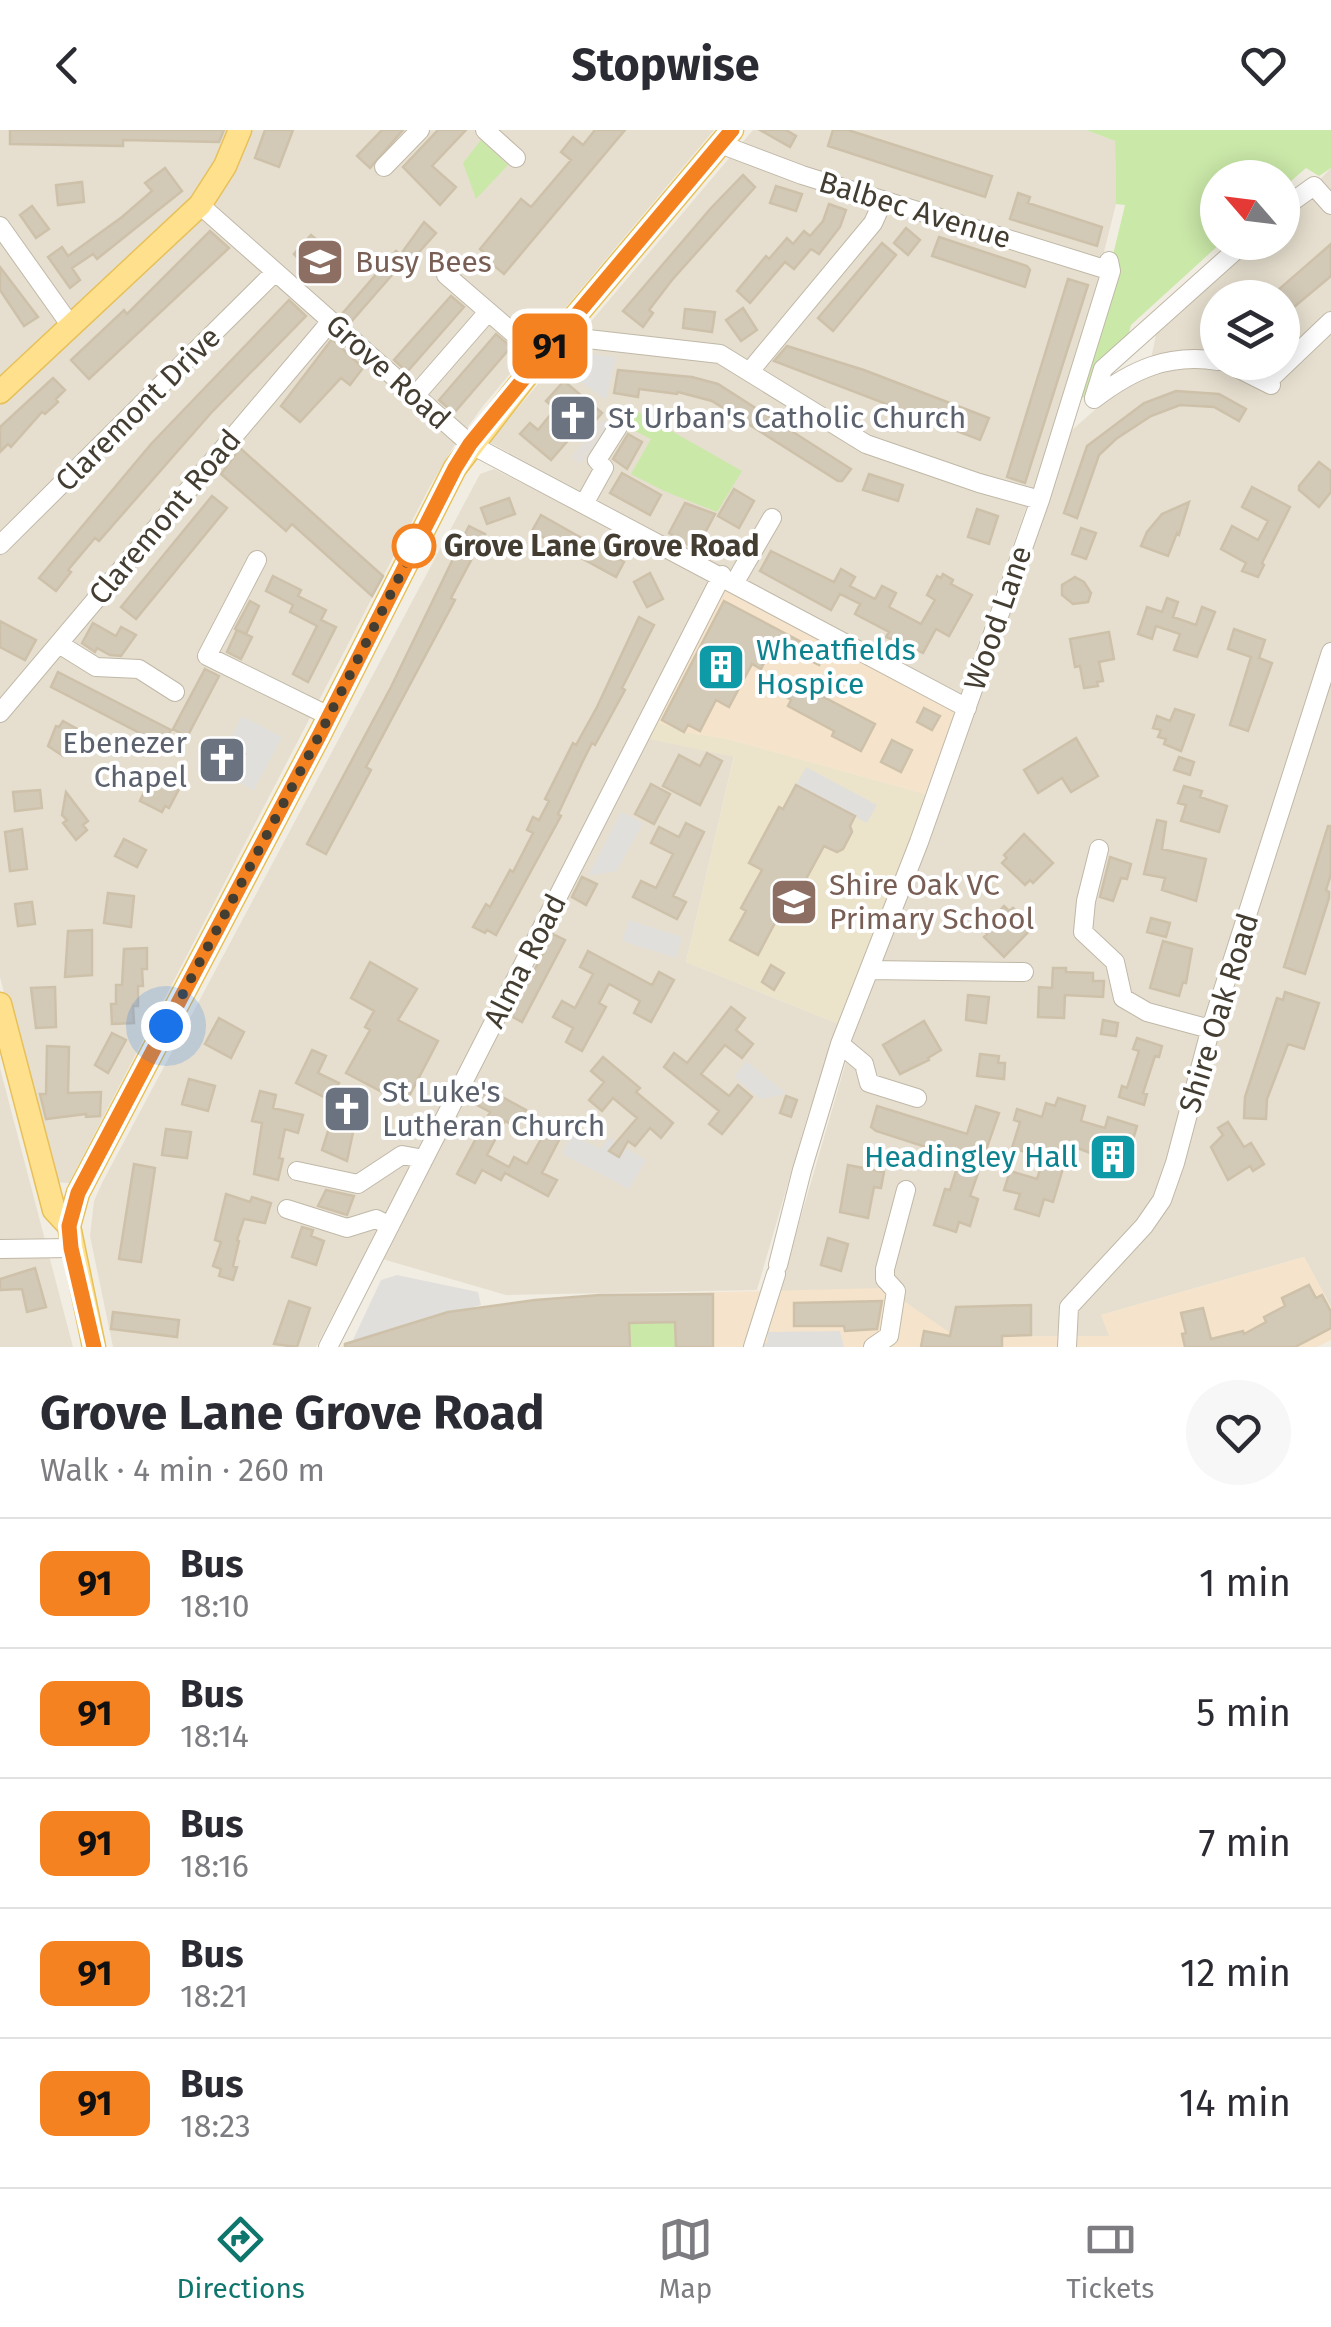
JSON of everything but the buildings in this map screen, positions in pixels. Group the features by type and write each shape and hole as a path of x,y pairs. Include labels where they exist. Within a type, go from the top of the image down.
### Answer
{"main road":[{"path":"3,383 72,326 200,205 225,166 240,130"},
{"path":"70,1237 78,1193 470,444 726,137"},
{"path":"0,1004 8,1068 54,1210 70,1237 94,1347"}],"street":[{"path":"384,167 420,130"},
{"path":"485,130 516,158"},
{"name":"Balbec Avenue","path":"726,137 883,201 1110,266"},
{"path":"1300,196 1314,186 1331,205"},
{"path":"750,371 873,223 883,201"},
{"name":"Grove Road","path":"200,205 470,444 967,708"},
{"path":"0,226 72,326"},
{"path":"1094,398 1103,369 1224,260"},
{"name":"Wood Lane","path":"753,1347 840,1044 967,708 1040,500 1110,266"},
{"name":"Claremont Drive","path":"0,545 276,272"},
{"path":"446,275 541,357"},
{"path":"414,397 488,312"},
{"name":"Claremont Road","path":"0,713 330,321"},
{"path":"1300,352 1331,321"},
{"path":"562,332 579,338 720,354 866,444 979,484 1040,500"},
{"path":"1065,424 1094,398 1139,368 1200,359"},
{"path":"584,504 604,468 597,460 618,427"},
{"name":"Alma Road","path":"328,1347 728,579 772,518"},
{"path":"256,560 207,656 329,716"},
{"path":"59,644 96,667 139,668 175,692"},
{"name":"Shire Oak Road","path":"1067,1347 1069,1307 1144,1226 1162,1200 1210,1030 1331,652"},
{"path":"1099,849 1083,932 1115,962 1124,998 1147,1012 1210,1030"},
{"path":"869,970 1024,972"},
{"path":"840,1044 864,1064 869,1083 917,1098"},
{"path":"297,1171 358,1184 402,1154 424,1159"},
{"path":"873,1347 889,1336 892,1324 896,1291 885,1279 885,1269 906,1190"},
{"path":"287,1209 347,1228 376,1219 390,1226"},
{"path":"0,1250 70,1237"}],"shaded area":[{"path":"0,130 231,130 196,196 0,377"},
{"path":"252,130 714,130 483,406 454,446 69,1183 52,1182 0,977 0,404 200,217 242,156"},
{"path":"753,130 1086,130 1115,141 1116,204 1103,256 1114,259 960,695 489,442"},
{"path":"1331,168 1331,1307 1304,1257 1101,1315 1110,1336 956,1337 779,1292 857,1024 959,759 1071,431 1107,399 1148,373 1158,325 1200,289 1200,380 1300,380 1300,280 1210,280 1233,260 1300,260 1300,200"},
{"path":"573,354 616,357 606,400 561,368"},
{"path":"603,419 611,426 580,464 571,457"},
{"path":"494,469 725,584 645,738 734,756 686,962 841,1025 808,1114 757,1290 506,1295 365,1254 316,1347 113,1347 90,1236 94,1201 480,474"},
{"path":"725,584 957,709 925,794 727,739 684,732 655,721"},
{"path":"242,716 282,737 254,790 227,776 244,754 227,745"},
{"name":"Shire Oak VC Primary School","path":"655,721 684,732 727,739 925,794 912,842 841,1025 686,962 734,757 644,738"},
{"path":"806,767 877,805 867,823 796,785"},
{"path":"621,812 643,823 617,871 588,876"},
{"path":"629,920 682,937 676,958 622,941"},
{"path":"746,1061 787,1094 760,1099 734,1077"},
{"path":"0,1068 73,1347 0,1347"},
{"path":"572,1135 601,1149 609,1138 646,1160 629,1189 562,1154"},
{"path":"1304,1257 1331,1307 1331,1340 1317,1347 339,1347 448,1312 535,1300 885,1288 956,1337 1109,1336 1101,1315"},
{"path":"397,1275 478,1292 481,1305 352,1342 381,1280"},
{"path":"840,1331 844,1347 760,1347 767,1343 768,1332"}],"green space":[{"path":"1086,130 1331,130 1331,168 1319,176 1306,168 1300,173 1300,160 1200,160 1202,260 1131,325 1128,336 1088,394 1078,401 1125,205 1116,204 1115,141"},
{"path":"481,140 508,165 476,199 463,163"},
{"path":"638,412 742,471 717,512 631,474 651,439 627,427"},
{"path":"675,1322 676,1347 630,1347 629,1323"}],"bus line":[{"name":"91","path":"94,1347 71,1248 69,1226 78,1193 320,734 373,624 470,444 732,130"}],"place":[{"name":"Busy Bees","path":"320,262"},
{"name":"St Urban's Catholic Church","path":"573,418"},
{"name":"Grove Lane Grove Road","path":"414,546"},
{"name":"Wheatfields Hospice","path":"721,667"},
{"name":"Ebenezer Chapel","path":"222,760"},
{"name":"Shire Oak VC Primary School","path":"794,902"},
{"name":"St Luke's Lutheran Church","path":"347,1109"},
{"name":"Headingley Hall","path":"1113,1157"}],"route":[{"path":"166,1026 420,536 414,546"}]}
